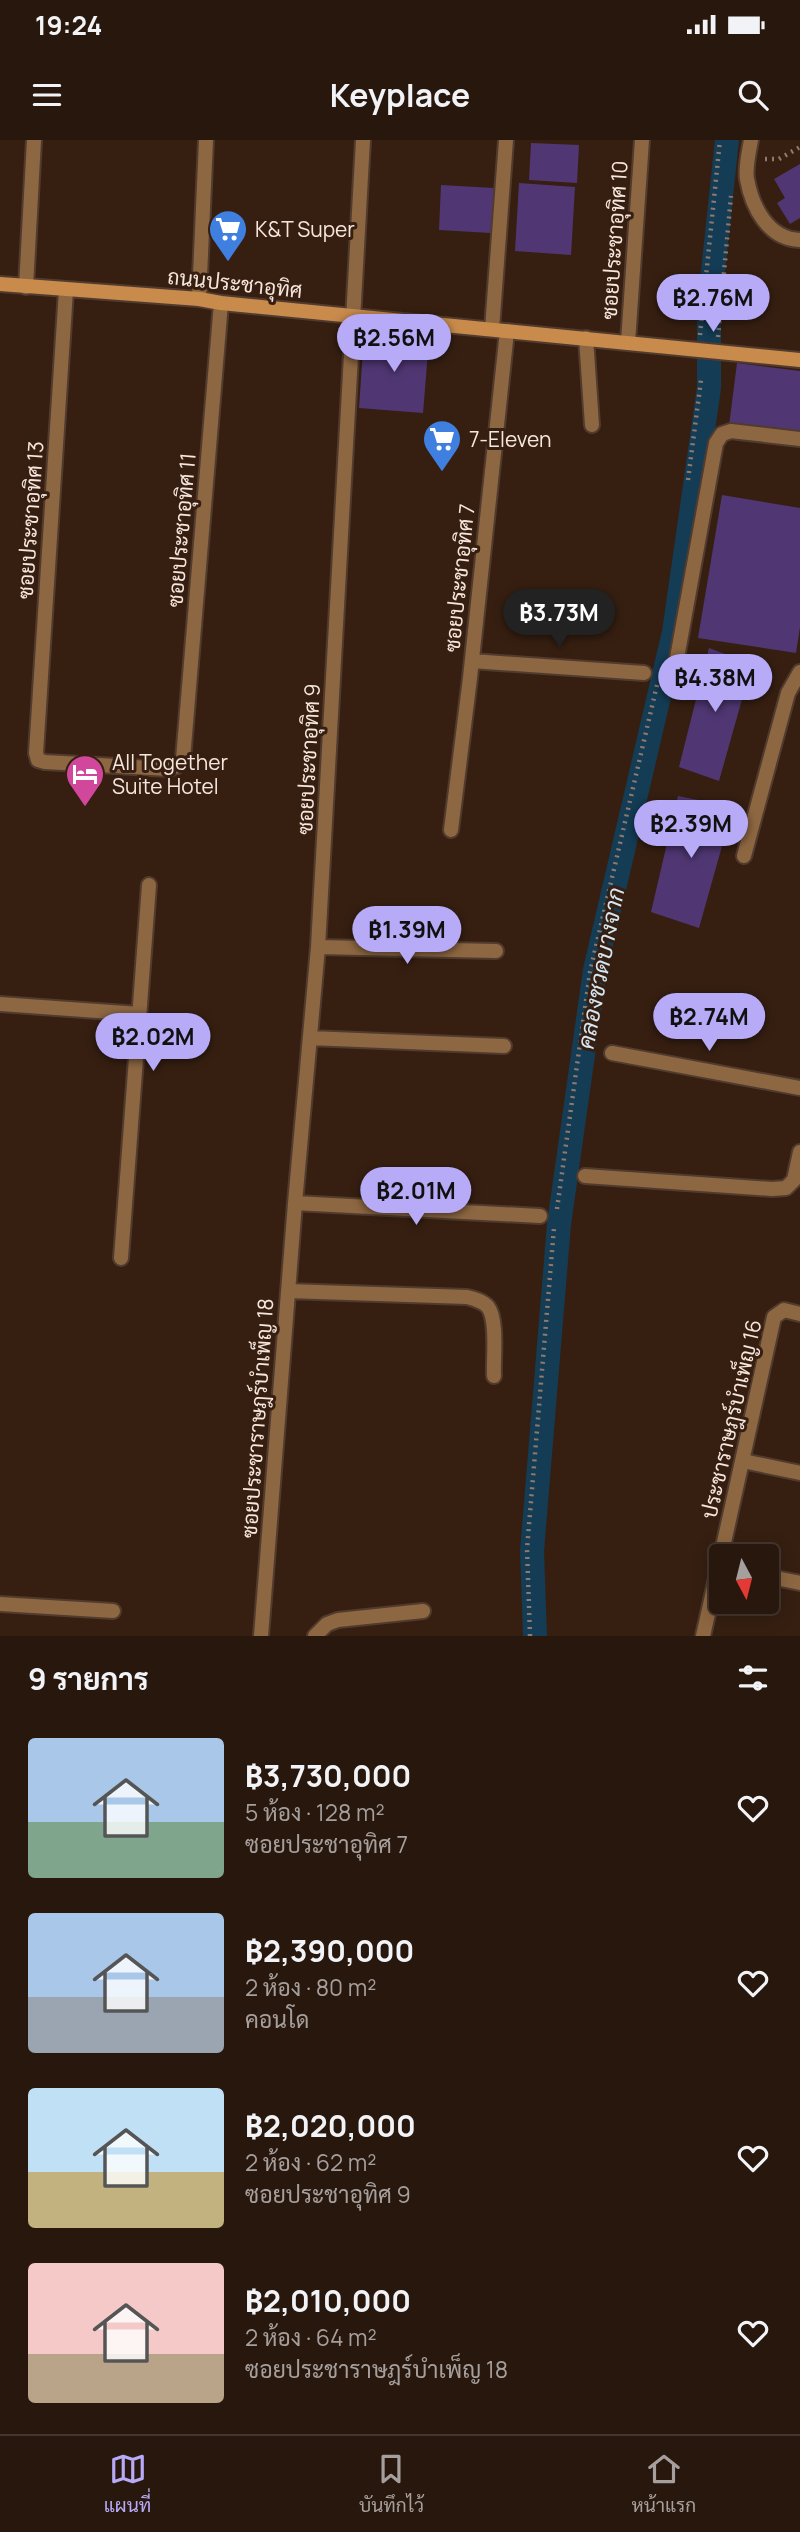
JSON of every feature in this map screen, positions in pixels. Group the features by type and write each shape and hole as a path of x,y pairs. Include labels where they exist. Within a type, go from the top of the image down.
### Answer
{"main road":[{"name":"ถนนประชาอุทิศ","path":"0,284 199,299 800,360"}],"street":[{"path":"26,287 34,140"},
{"path":"199,299 206,140"},
{"name":"ซอยประชาอุทิศ 9","path":"295,1203 318,947 363,140"},
{"name":"ซอยประชาอุทิศ 7","path":"451,830 472,661 499,330 506,140"},
{"name":"ซอยประชาอุทิศ 10","path":"628,342 642,140"},
{"path":"751,140 746,176 755,204 769,229 788,240 800,240"},
{"name":"ซอยประชาอุทิศ 13","path":"66,290 36,753 38,760 45,762 169,769 183,760"},
{"name":"ซอยประชาอุทิศ 11","path":"183,760 221,303"},
{"path":"586,338 592,425"},
{"path":"673,680 716,443 722,434 731,431 800,439"},
{"path":"472,661 644,673"},
{"path":"744,856 788,693 800,672"},
{"path":"121,1258 149,885"},
{"path":"318,947 496,951"},
{"path":"0,1004 139,1014"},
{"path":"310,1038 504,1046"},
{"path":"612,1053 800,1088"},
{"path":"585,1176 786,1188 794,1180 800,1152"},
{"path":"295,1203 540,1216"},
{"name":"ซอยประชาราษฎร์บำเพ็ญ 18","path":"261,1636 295,1203"},
{"path":"288,1291 467,1297 478,1300 488,1308 493,1322 494,1376"},
{"name":"ประชาราษฎร์บำเพ็ญ 16","path":"724,1544 774,1317 784,1311 800,1314"},
{"path":"743,1461 800,1473"},
{"path":"779,1579 800,1583"},
{"path":"0,1604 113,1611"},
{"name":"ประชาราษฎร์บำเพ็ญ 16","path":"703,1636 709,1610"},
{"path":"315,1636 327,1624 338,1620 423,1611"}],"path":[{"path":"699,339 720,140"},
{"path":"748,160 779,159 800,147"},
{"path":"718,341 731,194"},
{"path":"688,485 701,380"},
{"path":"556,1209 590,972 657,683"},
{"path":"530,1636 527,1549 555,1223"}],"building":[{"path":"531,143 579,145 577,183 529,180"},
{"path":"800,164 800,218 790,224 777,203 785,198 774,179"},
{"path":"519,183 575,187 571,255 515,251"},
{"path":"441,185 494,188 491,233 439,230"},
{"path":"364,335 429,340 423,413 359,408"},
{"path":"737,363 800,371 800,435 729,426"},
{"path":"722,495 800,508 800,627 796,653 698,638"},
{"path":"709,648 752,664 719,781 679,767"},
{"path":"678,796 733,807 699,928 651,912"}],"waterway":[{"name":"คลองชวดบางจาก","path":"535,1636 532,1551 559,1224 595,970 674,632 709,388 709,308 727,140"}],"place":[{"name":"K&T Super","path":"228,263"},
{"name":"7-Eleven","path":"442,473"},
{"name":"All Together Suite Hotel","path":"85,808"}]}
